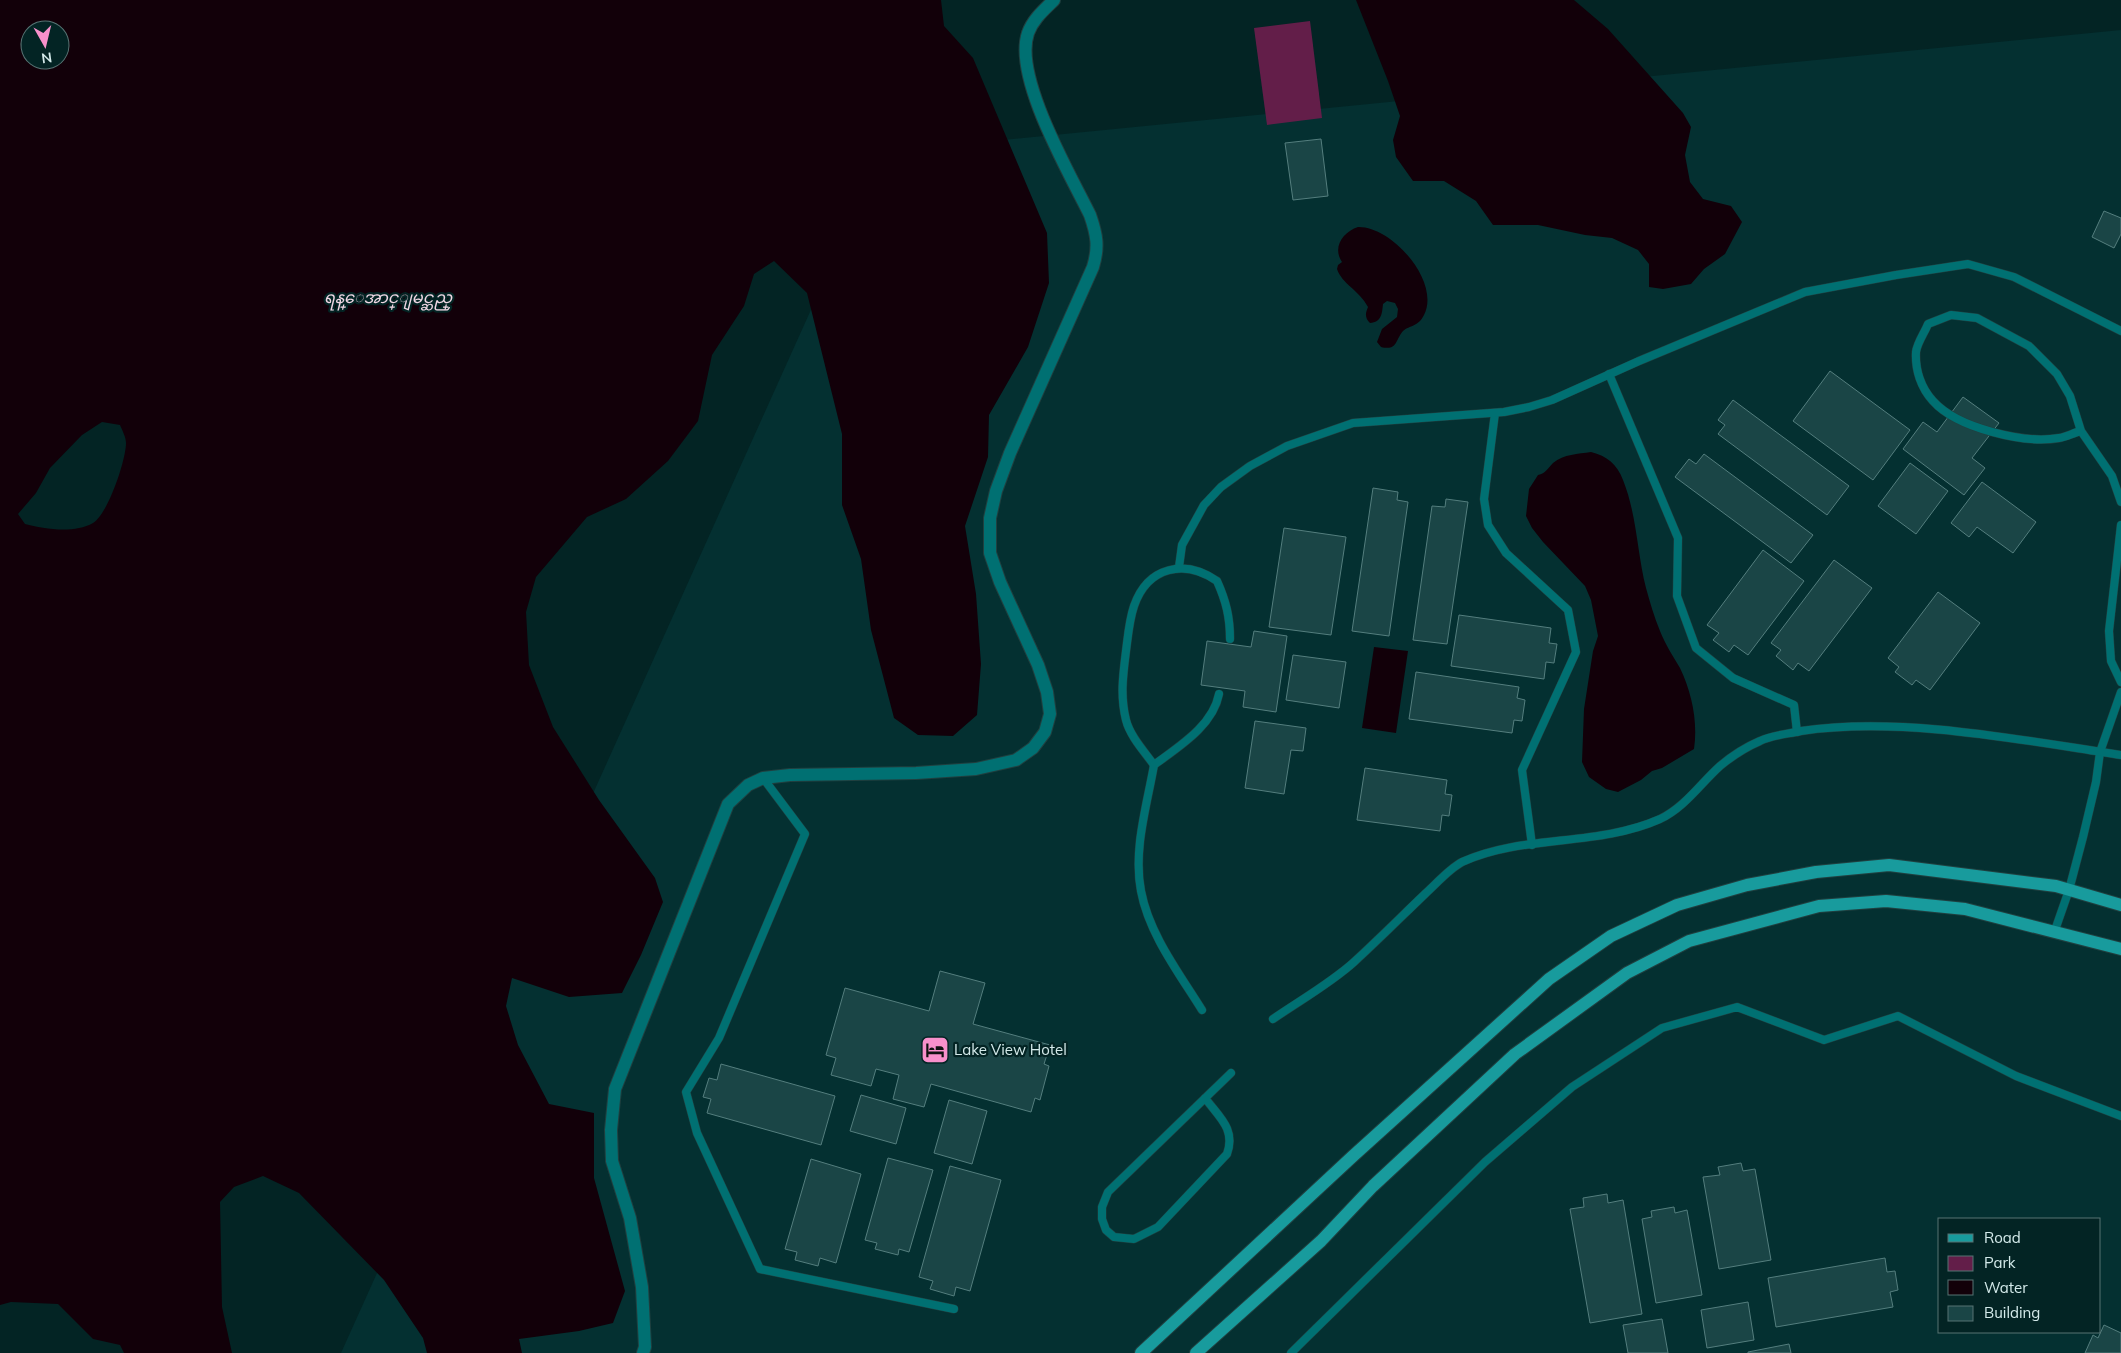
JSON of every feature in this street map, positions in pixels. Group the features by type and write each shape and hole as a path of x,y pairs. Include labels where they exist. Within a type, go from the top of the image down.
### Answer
{"main road":[{"path":"1141,1353 1549,978 1611,936 1677,905 1746,885 1816,872 1880,866 1909,867 2056,886 2121,906"},
{"path":"1196,1353 1321,1241 1373,1186 1515,1054 1627,973 1689,941 1819,906 1886,901 1965,909 2121,949"}],"street":[{"path":"643,1353 645,1347 639,1270 630,1218 612,1161 611,1130 616,1089 728,804 748,785 763,778 798,774 916,773 976,769 1016,760 1033,748 1045,732 1050,714 1047,692 1038,665 1000,582 990,553 990,518 996,490 1010,453 1093,267 1098,251 1095,229 1090,215 1042,118 1026,58 1028,34 1037,17 1054,0"}],"lane":[{"path":"1179,567 1182,545 1204,505 1228,481 1250,466 1287,446 1352,423 1495,413 1529,407 1552,400 1609,374 1805,292 1968,264 2014,277 2121,331"},
{"path":"2081,431 2058,438 2029,439 2003,436 1960,420 1934,402 1918,378 1916,350 1928,324 1950,315 1977,318 2029,346 2057,374 2070,396 2081,431 2112,476 2121,502"},
{"path":"1609,374 1678,538 1677,596 1696,648 1733,678 1794,705 1797,732"},
{"path":"1495,413 1484,499 1488,525 1506,553 1568,610 1576,652 1522,770 1532,845"},
{"path":"2121,525 2109,631 2111,661 2121,682"},
{"path":"1154,765 1134,738 1126,722 1122,702 1122,679 1129,624 1135,604 1147,584 1161,573 1179,567 1194,570 1217,581 1226,603 1230,620 1230,639"},
{"path":"2054,932 2069,890 2094,791 2100,752 2121,692"},
{"path":"1202,1010 1158,938 1146,909 1140,890 1139,853 1154,765 1178,747 1208,719 1218,701 1219,694"},
{"path":"1273,1019 1351,965 1460,863 1501,849 1597,837 1630,829 1661,818 1678,807 1699,789 1719,767 1742,750 1763,739 1797,732 1864,726 1941,730 2121,755"},
{"path":"763,778 805,834 719,1038 686,1092 697,1133 760,1269 954,1309"},
{"path":"1291,1353 1485,1162 1572,1087 1662,1028 1737,1007 1824,1040 1898,1016 2016,1076 2121,1116"},
{"path":"1205,1098 1228,1128 1231,1135 1231,1143 1227,1154 1158,1226 1134,1239 1114,1237 1106,1230 1102,1219 1102,1207 1108,1192 1205,1098 1231,1073"}],"shaded area":[{"path":"2121,30 2121,1353 341,1353 882,152"}],"green space":[{"path":"1310,21 1322,118 1267,125 1254,28"}],"water":[{"name":"ရန္ေအာင္ျမင္ဆည္","path":"0,0 941,0 944,26 973,58 1047,233 1049,283 1028,347 989,415 988,457 965,526 976,594 981,664 977,715 953,736 918,735 894,718 871,630 861,559 842,505 842,434 807,293 774,261 754,274 744,306 712,355 698,421 668,461 626,499 587,517 536,577 526,612 529,665 553,727 599,800 655,878 663,902 641,955 622,993 569,997 512,978 506,1006 518,1045 549,1104 594,1113 594,1178 625,1291 613,1323 579,1331 519,1339 522,1353 427,1353 423,1338 384,1280 299,1193 263,1176 234,1187 220,1202 222,1307 232,1353 124,1353 120,1345 93,1339 58,1304 11,1302 0,1305","holes":["102,422 120,425 126,443 123,461 110,498 99,518 85,526 68,529 41,528 25,524 18,514 36,493 50,468 82,435"]},
{"path":"1356,0 1574,0 1608,29 1683,113 1691,127 1685,155 1690,182 1703,199 1731,206 1742,222 1725,254 1704,269 1691,284 1663,289 1649,287 1649,264 1638,250 1612,238 1585,235 1538,225 1493,225 1476,201 1444,181 1413,181 1396,157 1393,140 1400,116"},
{"path":"1358,227 1371,229 1385,236 1398,246 1420,272 1426,287 1427,302 1422,319 1417,324 1403,331 1393,346 1386,348 1381,347 1377,342 1382,329 1397,317 1398,309 1395,303 1387,301 1383,304 1382,314 1379,319 1370,323 1366,316 1368,307 1343,279 1337,269 1338,265 1342,262 1338,251 1341,241 1348,232"},
{"path":"1591,452 1602,456 1618,469 1628,493 1646,588 1662,636 1680,668 1691,697 1695,728 1694,749 1662,768 1652,771 1641,780 1618,792 1606,789 1589,777 1582,762 1584,709 1593,651 1598,636 1591,600 1585,586 1543,542 1532,528 1526,516 1529,489 1538,475 1545,472 1553,463 1562,458"},
{"path":"1374,647 1408,651 1396,733 1362,728"}],"building":[{"path":"1321,139 1328,196 1293,200 1285,143"},
{"path":"2104,211 2121,218 2121,234 2114,248 2092,237"},
{"path":"1830,371 1910,430 1873,480 1793,421"},
{"path":"1963,397 1999,423 1972,458 1985,468 1964,495 1903,449 1923,422 1937,432"},
{"path":"1733,400 1849,486 1827,515 1718,434 1725,425 1718,420"},
{"path":"1704,454 1813,535 1791,563 1675,477 1689,459 1696,464"},
{"path":"1910,463 1948,491 1916,534 1878,506"},
{"path":"1982,482 2036,522 2013,553 1977,527 1969,537 1951,523"},
{"path":"1373,488 1398,492 1397,500 1408,502 1389,636 1352,631"},
{"path":"1446,499 1468,502 1447,644 1413,640 1432,506 1445,507"},
{"path":"1284,528 1346,537 1331,635 1269,627"},
{"path":"1763,550 1804,581 1748,655 1734,645 1729,652 1713,640 1719,633 1707,625"},
{"path":"1834,560 1872,588 1809,671 1798,663 1793,670 1776,656 1781,650 1771,643"},
{"path":"1938,592 1980,623 1930,690 1916,680 1912,685 1895,672 1899,667 1888,658"},
{"path":"1459,615 1551,628 1549,643 1557,644 1554,663 1546,662 1544,679 1451,666"},
{"path":"1254,631 1287,636 1276,712 1243,707 1245,691 1201,685 1207,641 1251,647"},
{"path":"1293,655 1346,662 1339,708 1286,700"},
{"path":"1416,672 1519,687 1517,698 1525,700 1522,721 1514,720 1512,733 1409,719"},
{"path":"1255,721 1306,728 1303,751 1291,750 1284,794 1245,788"},
{"path":"1365,768 1447,780 1445,794 1452,795 1449,816 1442,815 1440,831 1357,820"},
{"path":"940,971 985,983 973,1024 1050,1045 1044,1064 1049,1066 1040,1100 1035,1098 1031,1112 931,1084 924,1107 893,1099 899,1075 876,1069 871,1086 831,1075 836,1058 826,1055 845,988 929,1011"},
{"path":"721,1064 835,1096 821,1145 707,1113 711,1099 703,1097 709,1078 717,1080"},
{"path":"861,1095 906,1108 896,1144 850,1131"},
{"path":"949,1100 987,1111 972,1164 934,1153"},
{"path":"888,1158 933,1170 909,1252 899,1249 898,1255 875,1249 877,1243 865,1240"},
{"path":"811,1159 861,1174 836,1263 820,1258 818,1266 795,1260 797,1252 785,1249"},
{"path":"1741,1163 1743,1171 1755,1169 1771,1260 1719,1269 1703,1177 1720,1175 1718,1167"},
{"path":"950,1166 1001,1180 970,1291 956,1287 954,1296 930,1289 933,1281 919,1277"},
{"path":"1607,1194 1608,1203 1623,1200 1642,1314 1590,1323 1570,1209 1584,1207 1583,1198"},
{"path":"1674,1207 1675,1213 1687,1210 1702,1295 1656,1303 1642,1219 1652,1217 1651,1211"},
{"path":"1885,1258 1887,1272 1895,1271 1898,1290 1890,1292 1893,1307 1776,1327 1768,1278"},
{"path":"1748,1302 1754,1340 1707,1348 1701,1310"},
{"path":"1662,1319 1668,1353 1628,1353 1623,1325"},
{"path":"2104,1325 2121,1333 2121,1353 2085,1353 2093,1335 2098,1338"},
{"path":"1789,1344 1791,1353 1748,1353 1748,1352"}],"place":[{"name":"Lake View Hotel","path":"935,1050"}]}
